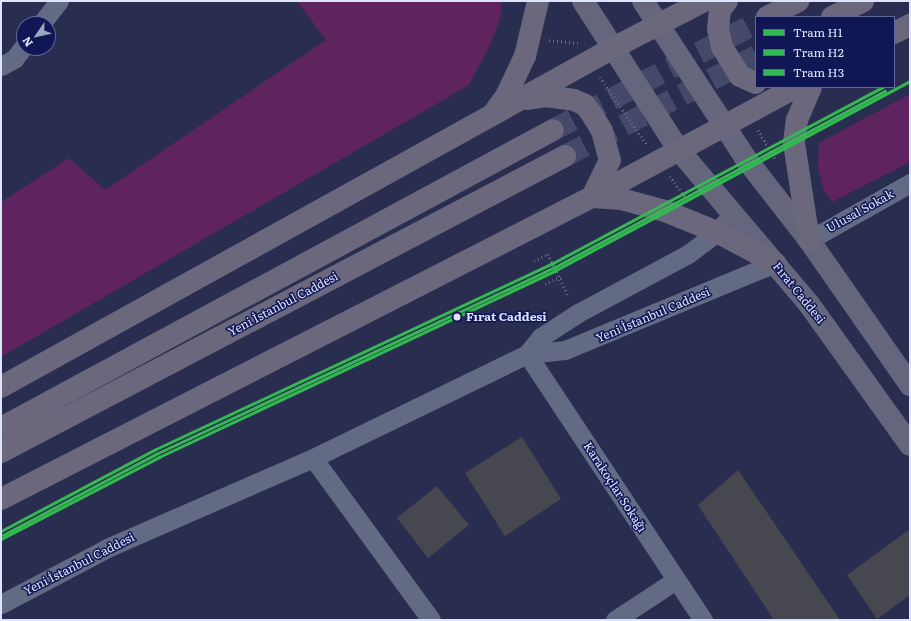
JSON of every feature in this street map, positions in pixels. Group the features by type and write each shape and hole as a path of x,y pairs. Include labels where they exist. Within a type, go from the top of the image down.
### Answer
{"highway":[{"path":"493,115 506,96 525,56 538,1"},
{"path":"1,387 520,101 613,48 704,1"},
{"path":"727,1 720,10 718,29 722,47 740,76 755,83"},
{"path":"769,16 798,1"},
{"path":"834,16 863,1"},
{"path":"895,32 910,25"},
{"path":"1,499 592,197 678,148 794,88"},
{"path":"809,240 794,144 797,120 811,88"},
{"path":"520,101 562,97 585,105 594,116 607,144 610,160 592,197"},
{"name":"Yeni İstanbul Caddesi","path":"1,428 554,130"},
{"name":"Yeni İstanbul Caddesi","path":"1,452 565,156"},
{"path":"592,197 645,204 717,232 775,263"}],"main road":[{"name":"Fırat Caddesi","path":"583,1 678,148 732,215 775,263 839,343 910,445"},
{"path":"643,1 660,24 746,159 809,240 910,385"}],"street":[{"path":"47,16 59,1"},
{"path":"1,66 14,59 16,56"},
{"name":"Ulusal Sokak","path":"809,240 910,183"},
{"name":"Yeni İstanbul Caddesi","path":"527,354 541,337 578,313 666,268 717,232 732,215"},
{"name":"Yeni İstanbul Caddesi","path":"1,604 107,548 313,458 527,354 565,350 775,263"},
{"name":"Karakoçlar Sokağı","path":"527,354 703,620"},
{"path":"313,458 431,620"},
{"path":"614,620 676,580"}],"path":[{"path":"576,44 687,199"},
{"path":"534,261 548,254 578,313"},
{"path":"545,284 560,277"}],"shaded area":[{"path":"297,1 502,1 500,19 491,43 469,85 1,357 1,202 69,158 105,190 326,40"},
{"path":"910,94 910,162 832,202 824,191 818,168 819,143"}],"building":[{"path":"522,437 561,499 505,536 465,473"},
{"path":"738,470 840,620 774,620 698,505"},
{"path":"437,486 469,525 428,558 397,518"},
{"path":"910,529 910,595 877,619 847,575"}],"tunnel":[{"path":"553,130 755,24"},
{"path":"565,156 755,57"}],"tram line":[{"name":"H1","path":"1,539 159,457 556,270 910,81"},
{"name":"H2","path":"1,531 156,449 553,263 881,88"},
{"name":"H3","path":"3,535 158,453 555,267 885,91"}],"place":[{"name":"Fırat Caddesi","path":"457,317"}]}
